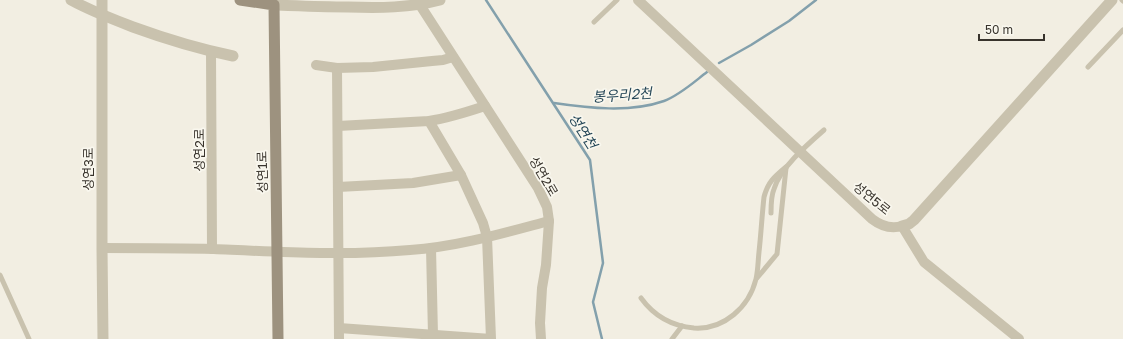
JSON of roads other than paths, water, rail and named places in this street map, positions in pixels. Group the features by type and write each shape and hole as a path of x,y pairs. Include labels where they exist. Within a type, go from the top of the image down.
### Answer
{"main road":[{"path":"240,0 274,5"},
{"name":"성연1로","path":"274,5 278,339"}],"street":[{"path":"72,0 102,15 162,37 211,52 233,56"},
{"name":"성연3로","path":"102,0 103,339"},
{"path":"274,5 371,8 420,5 440,0"},
{"name":"성연5로","path":"638,0 876,222 893,228 902,226"},
{"path":"1019,339 924,262 902,226 909,224 914,220 1112,0"},
{"name":"성연2로","path":"420,5 543,197 547,207 549,221 546,265 542,288 540,323 541,339"},
{"name":"성연2로","path":"211,52 212,249"},
{"path":"316,65 337,68 373,67 443,60 453,57"},
{"path":"337,68 340,339"},
{"path":"338,126 442,119 485,106"},
{"path":"339,328 490,339 488,237 462,175 429,120"},
{"path":"338,187 413,183 462,175"},
{"path":"102,248 212,249 339,254 410,250 431,248 488,237 549,221"},
{"path":"431,248 433,335"}],"lane":[{"path":"594,22 617,0"},
{"path":"1088,67 1123,30"},
{"path":"770,213 773,189 781,174 800,151 824,130"},
{"path":"756,278 777,254 786,168"},
{"path":"641,298 654,313 665,320 682,326 697,328 716,326 724,322 739,310 750,294 756,278 764,197 771,181 786,168"},
{"path":"0,275 29,339"},
{"path":"672,339 682,326"}],"waterway":[{"name":"성연천","path":"486,0 590,160 603,263 593,302 602,339"},
{"name":"봉우리2천","path":"719,63 789,21 816,0"},
{"name":"봉우리2천","path":"554,103 595,108 623,108 651,105 676,95 707,72"}]}
